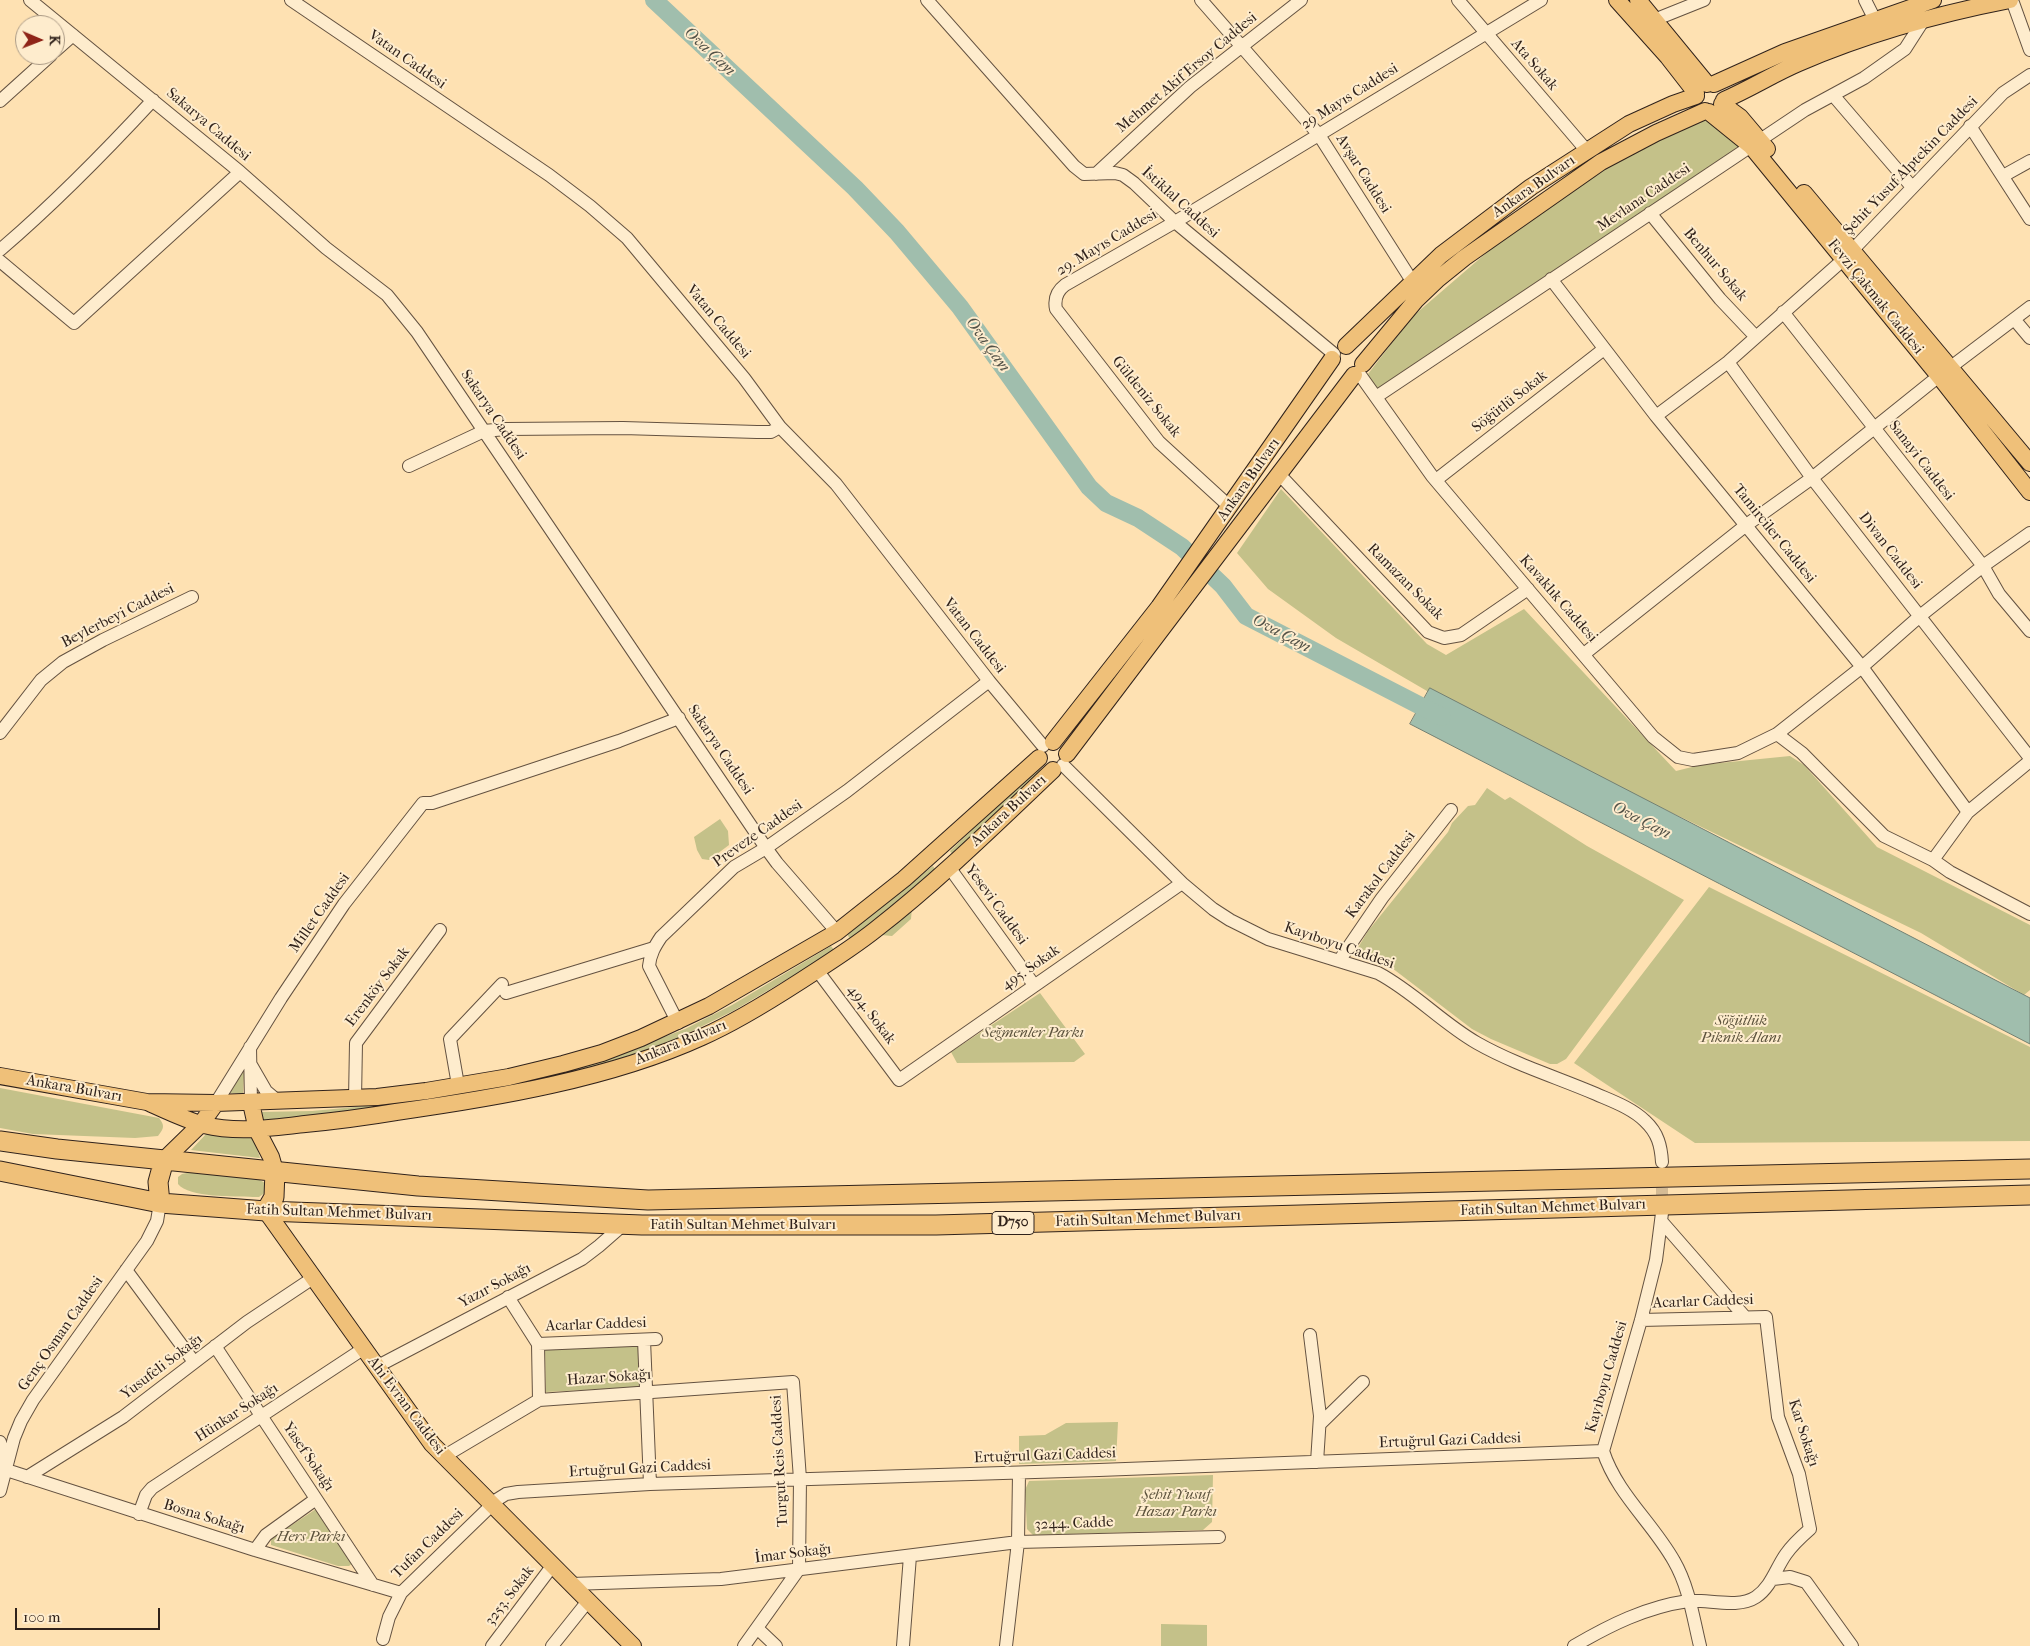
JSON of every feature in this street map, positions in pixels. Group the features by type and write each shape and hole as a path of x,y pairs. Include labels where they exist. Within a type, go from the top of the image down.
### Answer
{"highway":[{"name":"Fatih Sultan Mehmet Bulvarı","path":"0,1141 57,1149 418,1186 648,1200 2030,1169"},
{"path":"160,1203 158,1182 164,1160"},
{"path":"266,1211 274,1197 275,1171"},
{"name":"Fatih Sultan Mehmet Bulvarı","path":"0,1172 160,1203 266,1211 623,1225 936,1225 2030,1195"}],"main road":[{"path":"1616,0 1668,56 1703,89 1722,92 1715,107 1699,107 1703,89 1638,0"},
{"name":"Ankara Bulvarı","path":"147,1102 201,1124 223,1128 257,1130 467,1102 553,1084 630,1064 669,1051 720,1029 817,970 876,929 949,867 1061,763 1166,612 1230,507 1337,353 1412,281 1462,238 1531,188 1629,124 1785,52 1933,0"},
{"name":"Ankara Bulvarı","path":"0,1076 147,1102 251,1103 355,1099 509,1076 594,1055 678,1023 837,932 873,905 938,850 1045,749 1233,536 1358,370 1416,300 1438,278 1464,258 1601,162 1656,133 1749,90 1799,63 1864,39 1923,21 2011,0"},
{"name":"Fevzi Çakmak Caddesi","path":"1715,107 1755,143 1945,371 2030,463"},
{"path":"1355,347 1359,350 1363,359 1358,370 1343,376 1339,374 1335,370 1337,353 1355,347"},
{"name":"Fevzi Çakmak Caddesi","path":"1945,371 2030,492"},
{"path":"1045,749 1061,744 1061,763"},
{"name":"Ankara Bulvarı","path":"1045,749 1045,768 1061,763"},
{"path":"938,850 949,867"},
{"path":"837,932 849,949"},
{"path":"164,1160 201,1124 216,1103"},
{"path":"251,1103 257,1130 271,1157 275,1171"},
{"name":"Ahi Evran Caddesi","path":"266,1211 421,1431 443,1457 632,1646"}],"street":[{"name":"Sakarya Caddesi","path":"30,0 240,172 326,248 387,295 417,332 766,848 837,932"},
{"name":"Vatan Caddesi","path":"291,0 549,175 590,206 627,238 744,378 780,427 836,484 989,681 1045,749"},
{"name":"İstiklal Caddesi","path":"927,0 1074,166 1084,174 1106,172 1124,175 1134,182 1175,222 1337,353"},
{"name":"Avşar Caddesi","path":"1202,0 1319,135 1412,281"},
{"name":"Mehmet Akif Ersoy Caddesi","path":"1096,174 1190,87 1301,0"},
{"name":"Ata Sokak","path":"1458,0 1587,151"},
{"name":"29 Mayıs Caddesi","path":"1175,222 1541,0"},
{"path":"1654,20 1704,0"},
{"path":"1865,0 1875,20"},
{"path":"2011,0 2030,50"},
{"name":"Mevlana Caddesi","path":"1376,397 1805,110 1864,78 1905,49 1923,21"},
{"path":"65,42 73,35"},
{"path":"0,101 40,65"},
{"name":"Şehit Yusuf Alptekin Caddesi","path":"1656,416 1728,362 1848,254 2003,93 2030,75"},
{"path":"1833,95 1912,188"},
{"path":"0,250 64,193 153,100"},
{"path":"1970,126 2030,219"},
{"path":"2003,176 2030,161"},
{"path":"0,261 74,323 240,172"},
{"name":"Benhur Sokak","path":"1650,213 1720,299 1756,337"},
{"name":"29. Mayıs Caddesi","path":"1057,294 1065,286 1175,222"},
{"name":"Tamirciler Caddesi","path":"1551,279 1656,416 1862,667 1968,812"},
{"name":"Güldeniz Sokak","path":"1057,294 1056,309 1159,442 1230,507"},
{"path":"1584,654 1745,526 1812,478 1945,371 2030,307"},
{"name":"Sanayi Caddesi","path":"1783,312 1983,566 1999,594 2030,631"},
{"path":"2014,319 2030,338"},
{"name":"Söğütlü Sokak","path":"1436,480 1604,349"},
{"name":"Divan Caddesi","path":"1728,362 1812,478 2030,759"},
{"name":"Kavaklık Caddesi","path":"1358,370 1436,480 1653,737 1678,757 1692,760 1738,753 1778,734 1862,667 1920,616 1983,566 2030,533"},
{"path":"409,466 484,431 506,429 623,428 771,432 780,427"},
{"name":"Ramazan Sokak","path":"1278,474 1428,632 1444,638 1461,635 1528,589"},
{"name":"Beylerbeyi Caddesi","path":"0,733 41,680 63,662 103,640 192,597"},
{"name":"Preveze Caddesi","path":"654,948 674,923 734,867 766,848 847,791 989,681"},
{"name":"Millet Caddesi","path":"216,1103 250,1047 344,904 423,803 432,803 609,744 679,718"},
{"path":"1778,734 1802,753 1884,836 1933,860 1950,872 2030,914"},
{"path":"1933,860 1968,812 2030,759"},
{"name":"Kayıboyu Caddesi","path":"1061,763 1182,883 1213,909 1246,929 1268,938 1366,968 1393,981 1477,1043 1608,1100 1635,1114 1646,1121 1659,1140 1662,1162"},
{"name":"Karakol Caddesi","path":"1340,961 1382,898 1451,810"},
{"name":"Yesevi Caddesi","path":"949,867 1034,985"},
{"name":"495. Sokak","path":"899,1080 1182,883"},
{"name":"Erenköy Sokak","path":"355,1099 356,1043 440,930"},
{"path":"458,1085 450,1039 504,988 654,948"},
{"path":"654,948 650,958 650,966 678,1023"},
{"name":"494. Sokak","path":"817,970 899,1080"},
{"path":"250,1047 251,1103"},
{"path":"250,1064 266,1091 279,1102"},
{"name":"Genç Osman Caddesi","path":"0,1491 3,1469 18,1430 33,1400 152,1231 157,1221 160,1203"},
{"name":"Kayıboyu Caddesi","path":"1700,1646 1685,1583 1674,1561 1657,1535 1616,1482 1603,1451 1641,1320 1656,1260 1662,1217 1745,1317"},
{"name":"Yazır Sokağı","path":"376,1367 582,1258 623,1225"},
{"path":"126,1270 194,1362"},
{"name":"Yusufeli Sokağı","path":"28,1477 123,1417 247,1322 313,1278"},
{"path":"508,1297 538,1344 539,1400"},
{"name":"Acarlar Caddesi","path":"1641,1320 1766,1317"},
{"name":"Kar Sokağı","path":"1766,1317 1778,1417 1799,1474 1810,1529 1786,1554 1773,1579"},
{"path":"1310,1335 1320,1424 1318,1462"},
{"name":"Acarlar Caddesi","path":"538,1344 650,1340 646,1392"},
{"name":"Yasef Sokağı","path":"215,1346 373,1585"},
{"name":"Hünkar Sokağı","path":"139,1514 146,1495 152,1488 363,1349"},
{"name":"Hazar Sokağı","path":"443,1457 539,1400 792,1382"},
{"name":"Turgut Reis Caddesi","path":"792,1382 800,1479 799,1569"},
{"path":"1320,1424 1363,1382"},
{"path":"646,1392 650,1484"},
{"path":"0,1442 3,1469"},
{"name":"Ertuğrul Gazi Caddesi","path":"492,1505 506,1494 518,1492 650,1484 1019,1473 1603,1451"},
{"name":"Bosna Sokağı","path":"3,1469 139,1514 401,1593"},
{"path":"1006,1646 1018,1542 1019,1473"},
{"path":"255,1550 266,1535 316,1499"},
{"name":"Tufan Caddesi","path":"383,1639 389,1617 401,1593 492,1505"},
{"name":"3244. Cadde","path":"1018,1542 1219,1537"},
{"name":"İmar Sokağı","path":"571,1584 720,1579 1018,1542"},
{"path":"903,1646 910,1556"},
{"name":"3253. Sokak","path":"492,1646 553,1565"},
{"path":"744,1646 799,1569"},
{"path":"1574,1646 1628,1617 1689,1601 1711,1603 1745,1601 1755,1598 1773,1579 1790,1577 1806,1582 1852,1646"},
{"path":"552,1646 588,1601"},
{"path":"757,1628 776,1646"}],"green space":[{"path":"1707,116 1744,146 1376,397 1368,374 1412,317 1499,242 1613,164"},
{"path":"1281,489 1427,644 1446,655 1524,609 1676,771 1700,765 1790,756 1804,765 1877,847 2030,925 2030,990 2024,995 1921,933 1439,698 1336,638 1268,589 1237,553"},
{"path":"1037,768 1041,771 953,855 950,851"},
{"path":"1487,788 1505,800 1510,797 1587,846 1684,900 1566,1059 1557,1064 1550,1064 1472,1029 1392,968 1356,951 1368,931 1448,832 1452,823 1468,806 1475,805"},
{"path":"720,819 728,831 729,845 709,860 702,859 697,850 694,837"},
{"path":"933,866 936,871 850,939 847,934"},
{"name":"Söğütlük Piknik Alanı","path":"1709,887 2030,1047 2030,1141 1695,1143 1574,1063"},
{"path":"912,908 911,919 892,936 881,935"},
{"path":"831,946 835,951 733,1011 676,1039 617,1060 587,1069 474,1093 405,1105 259,1121 258,1112 312,1111 377,1105 622,1053 685,1029 732,1005"},
{"name":"Seğmenler Parkı","path":"1040,993 1085,1054 1074,1062 957,1063 951,1052"},
{"path":"240,1073 244,1073 243,1094 229,1093"},
{"path":"0,1088 159,1118 163,1129 158,1136 135,1138 33,1134 0,1128"},
{"path":"207,1133 253,1136 260,1158 191,1150"},
{"path":"191,1172 258,1179 265,1183 266,1192 259,1197 253,1197 192,1192 178,1184 178,1177"},
{"path":"640,1346 641,1387 546,1392 545,1348"},
{"path":"1118,1422 1116,1461 1019,1464 1019,1436 1045,1435 1066,1423"},
{"name":"Şehit Yusuf Hazar Parkı","path":"1213,1475 1212,1522 1203,1530 1033,1535 1027,1529 1025,1490 1029,1481"},
{"name":"Hers Parkı","path":"316,1509 353,1563 349,1566 338,1566 271,1545 271,1539"},
{"path":"1161,1624 1207,1625 1207,1646 1161,1646"}],"water":[{"path":"1430,688 2030,998 2030,1044 1410,724"}],"waterway":[{"name":"Ova Çayı","path":"654,0 855,188 897,232 960,307 1089,487 1106,503 1138,518 1182,547 1223,586 1246,616 1442,717"}],"tunnel":[{"path":"1662,1170 1662,1212"}]}
